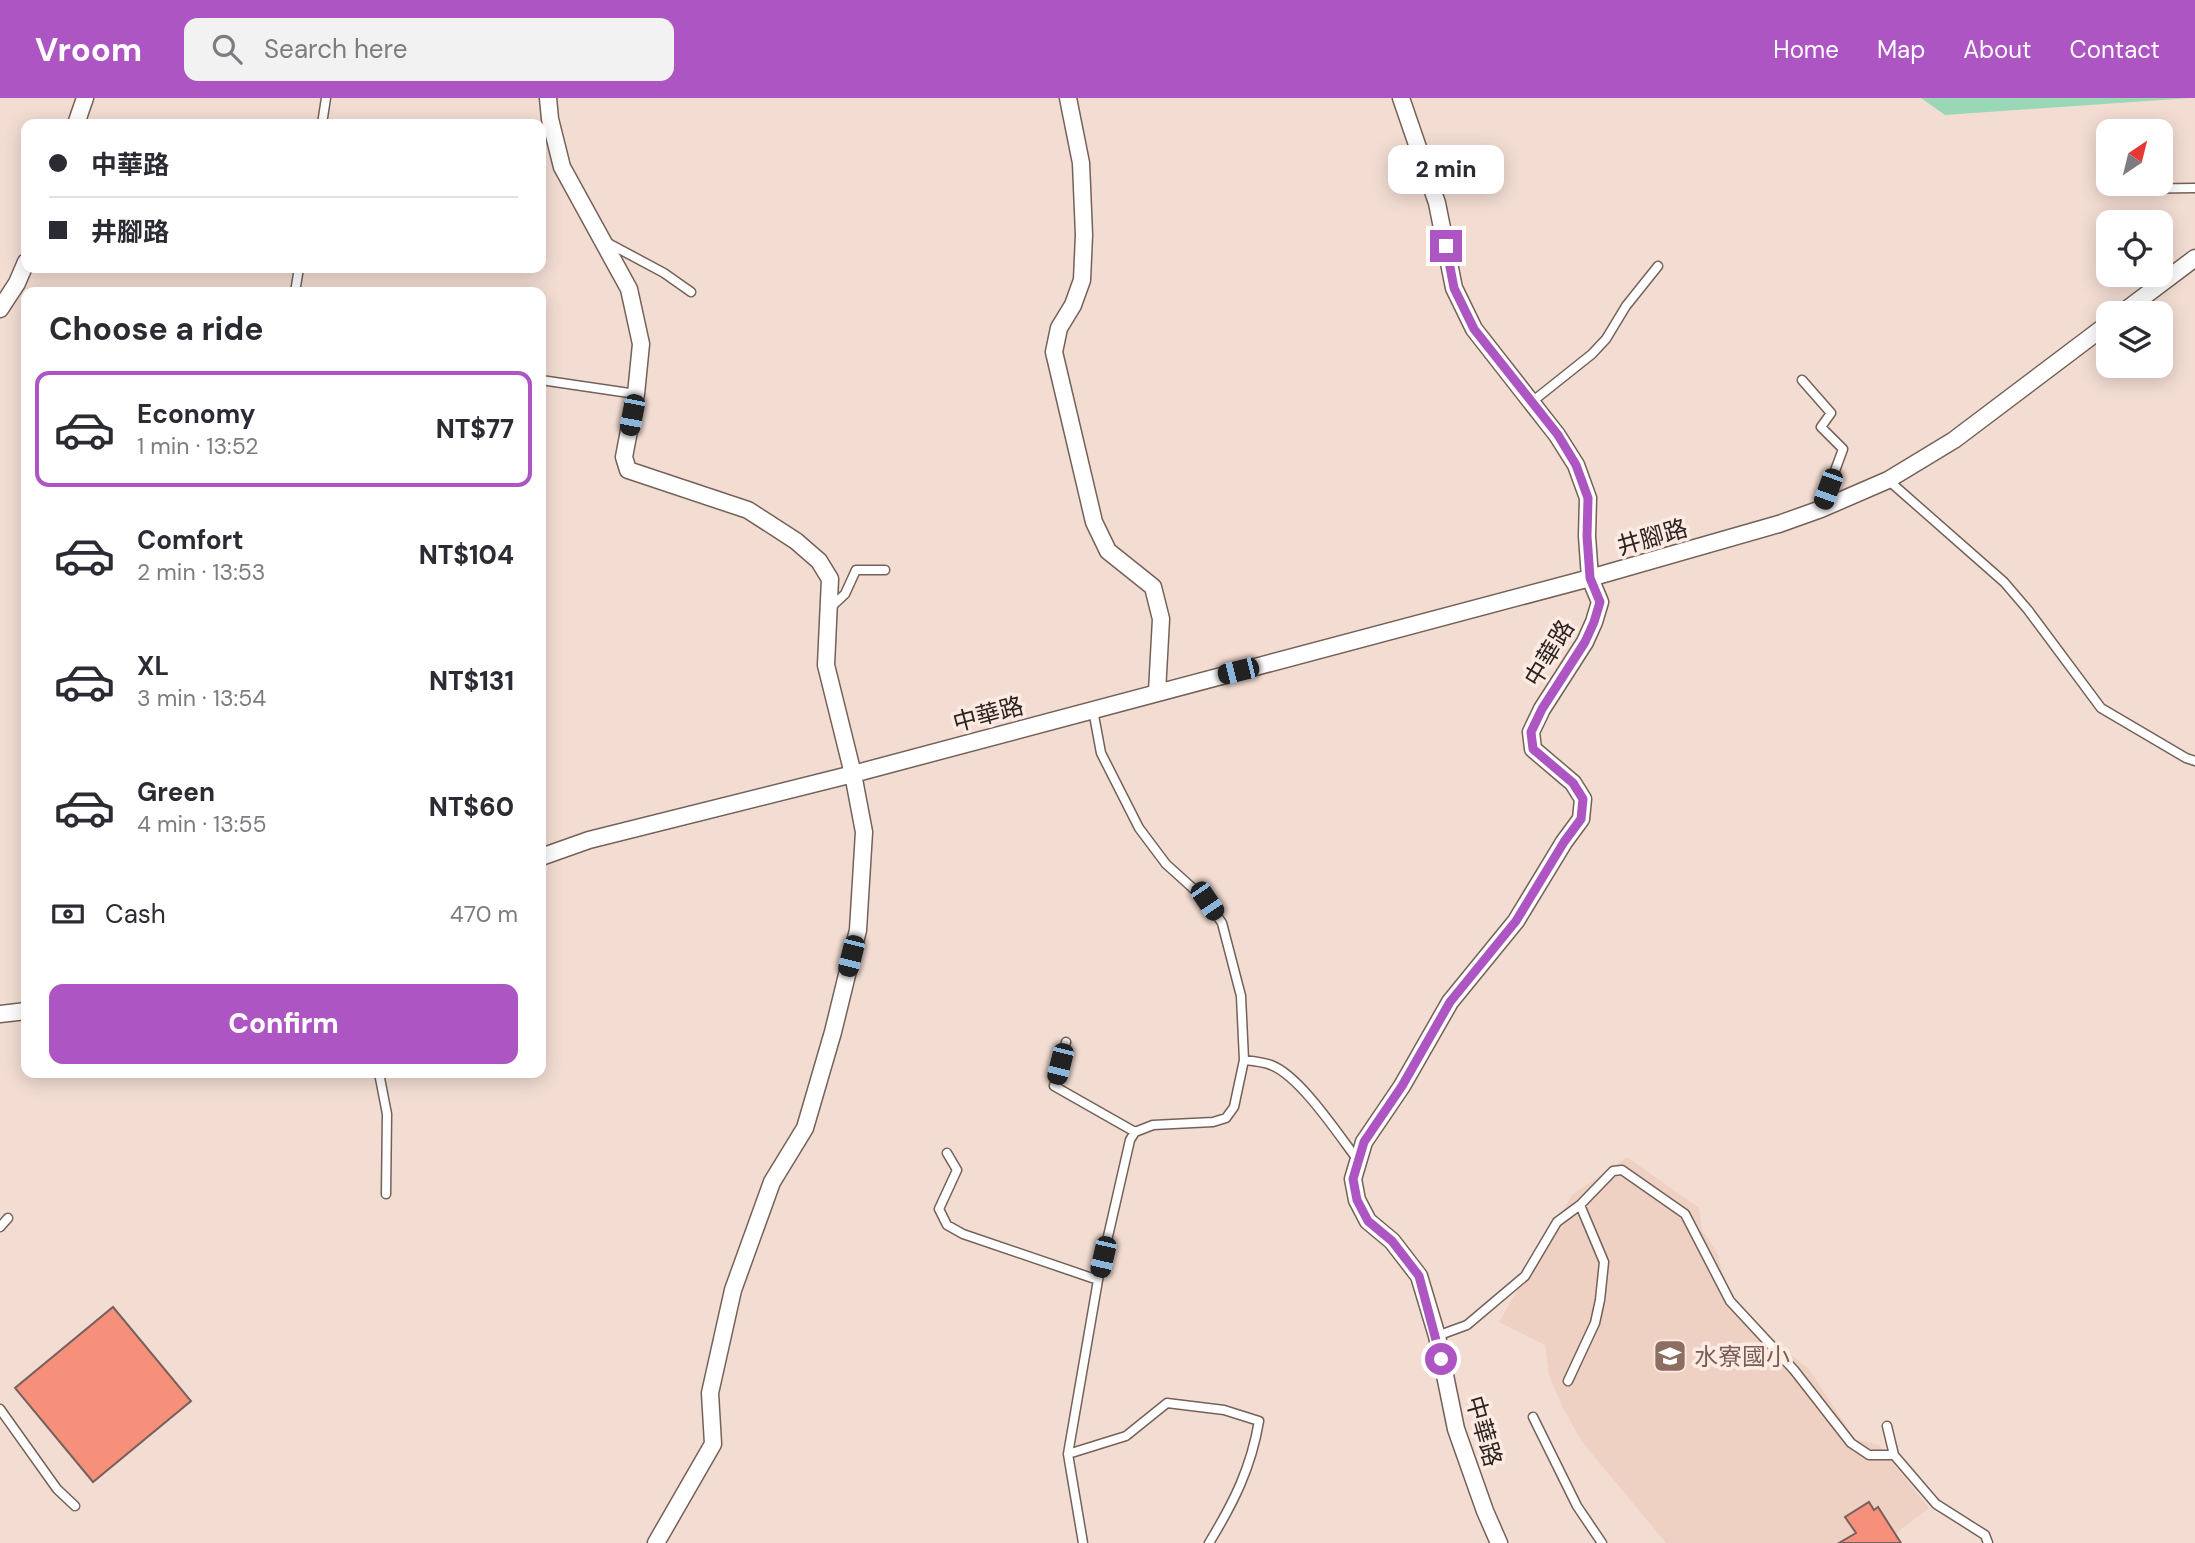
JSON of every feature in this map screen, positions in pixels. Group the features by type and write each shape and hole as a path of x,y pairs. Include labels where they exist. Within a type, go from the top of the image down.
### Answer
{"street":[{"path":"78,119 85,98"},
{"path":"548,98 550,119 562,167 629,289 642,344 624,457 628,470 748,509 796,541 819,561 830,579 826,665 853,774 864,832 858,930 804,1128 772,1182 733,1290 710,1393 713,1444 656,1543"},
{"path":"1068,98 1081,163 1083,269 1073,305 1059,328 1054,352 1094,522 1108,551 1153,587 1161,619 1157,692"},
{"name":"井腳路","path":"1401,98 1437,203 1454,288 1474,329 1533,401 1576,465 1588,498 1590,578 1779,524 1888,480 1954,440 2096,333"},
{"path":"2138,301 2195,258"},
{"path":"0,309 21,273"},
{"name":"中華路","path":"546,855 589,840 853,774 1590,578 1600,602 1594,622 1585,642 1542,709 1531,732 1533,749 1573,783 1583,799 1581,819 1516,921 1450,1002 1402,1086 1364,1142 1353,1179 1357,1200 1368,1221 1392,1241 1419,1276 1437,1336 1456,1429 1499,1543"},
{"path":"0,1014 21,1012"}],"lane":[{"path":"323,119 326,98"},
{"path":"2174,188 2195,188"},
{"path":"602,240 664,273 691,292"},
{"path":"1533,401 1592,354 1606,339 1626,306 1658,266"},
{"path":"1802,380 1831,413 1821,426 1843,450 1821,509"},
{"path":"546,381 636,394"},
{"path":"1888,480 2004,582 2101,708 2195,761"},
{"path":"827,611 845,594 856,570 885,570"},
{"path":"1083,1543 1068,1454 1098,1280 1130,1140 1135,1132 1153,1125 1213,1122 1226,1118 1234,1107 1241,1085 1244,1060 1241,996 1222,923 1207,901 1166,864 1139,828 1101,753 1093,710"},
{"path":"1066,1042 1054,1086 1135,1132"},
{"path":"1244,1060 1272,1065 1288,1074 1322,1112 1357,1159"},
{"path":"380,1078 387,1114 386,1194"},
{"path":"947,1153 957,1170 939,1209 947,1225 963,1234 1098,1280"},
{"path":"1437,1336 1468,1325 1525,1276 1557,1222 1580,1205 1613,1171 1622,1170 1685,1214 1730,1301 1794,1370 1851,1443 1869,1455 1894,1455"},
{"path":"1568,1381 1595,1323 1604,1262 1580,1205"},
{"path":"0,1227 8,1218"},
{"path":"1068,1454 1126,1436 1167,1403 1224,1410 1259,1421 1255,1446 1236,1499 1209,1543"},
{"path":"0,1409 57,1489 75,1506"},
{"path":"1533,1417 1577,1506 1602,1543"},
{"path":"1887,1426 1894,1455 1936,1504 1985,1535 1988,1543"}],"shaded area":[{"name":"水寮國小","path":"1627,1157 1699,1208 1702,1230 1717,1252 1727,1290 1755,1327 1808,1368 1855,1439 1879,1445 1929,1508 1894,1535 1899,1543 1666,1543 1582,1442 1549,1376 1545,1345 1499,1322 1572,1195"}],"green space":[{"path":"1921,98 2190,98 1945,115"}],"building":[{"path":"113,1307 191,1401 93,1482 15,1388"},
{"path":"1869,1502 1874,1510 1878,1507 1901,1543 1839,1543 1856,1533 1845,1517"}],"place":[{"name":"水寮國小","path":"1670,1356"}],"route":[{"path":"1441,1359 1419,1276 1392,1241 1368,1221 1357,1200 1353,1179 1357,1159 1364,1142 1418,1060 1450,1002 1516,921 1581,819 1583,799 1573,783 1533,749 1531,732 1542,709 1585,642 1600,602 1590,578 1588,498 1576,465 1533,401 1474,329 1454,288 1446,246"}]}
